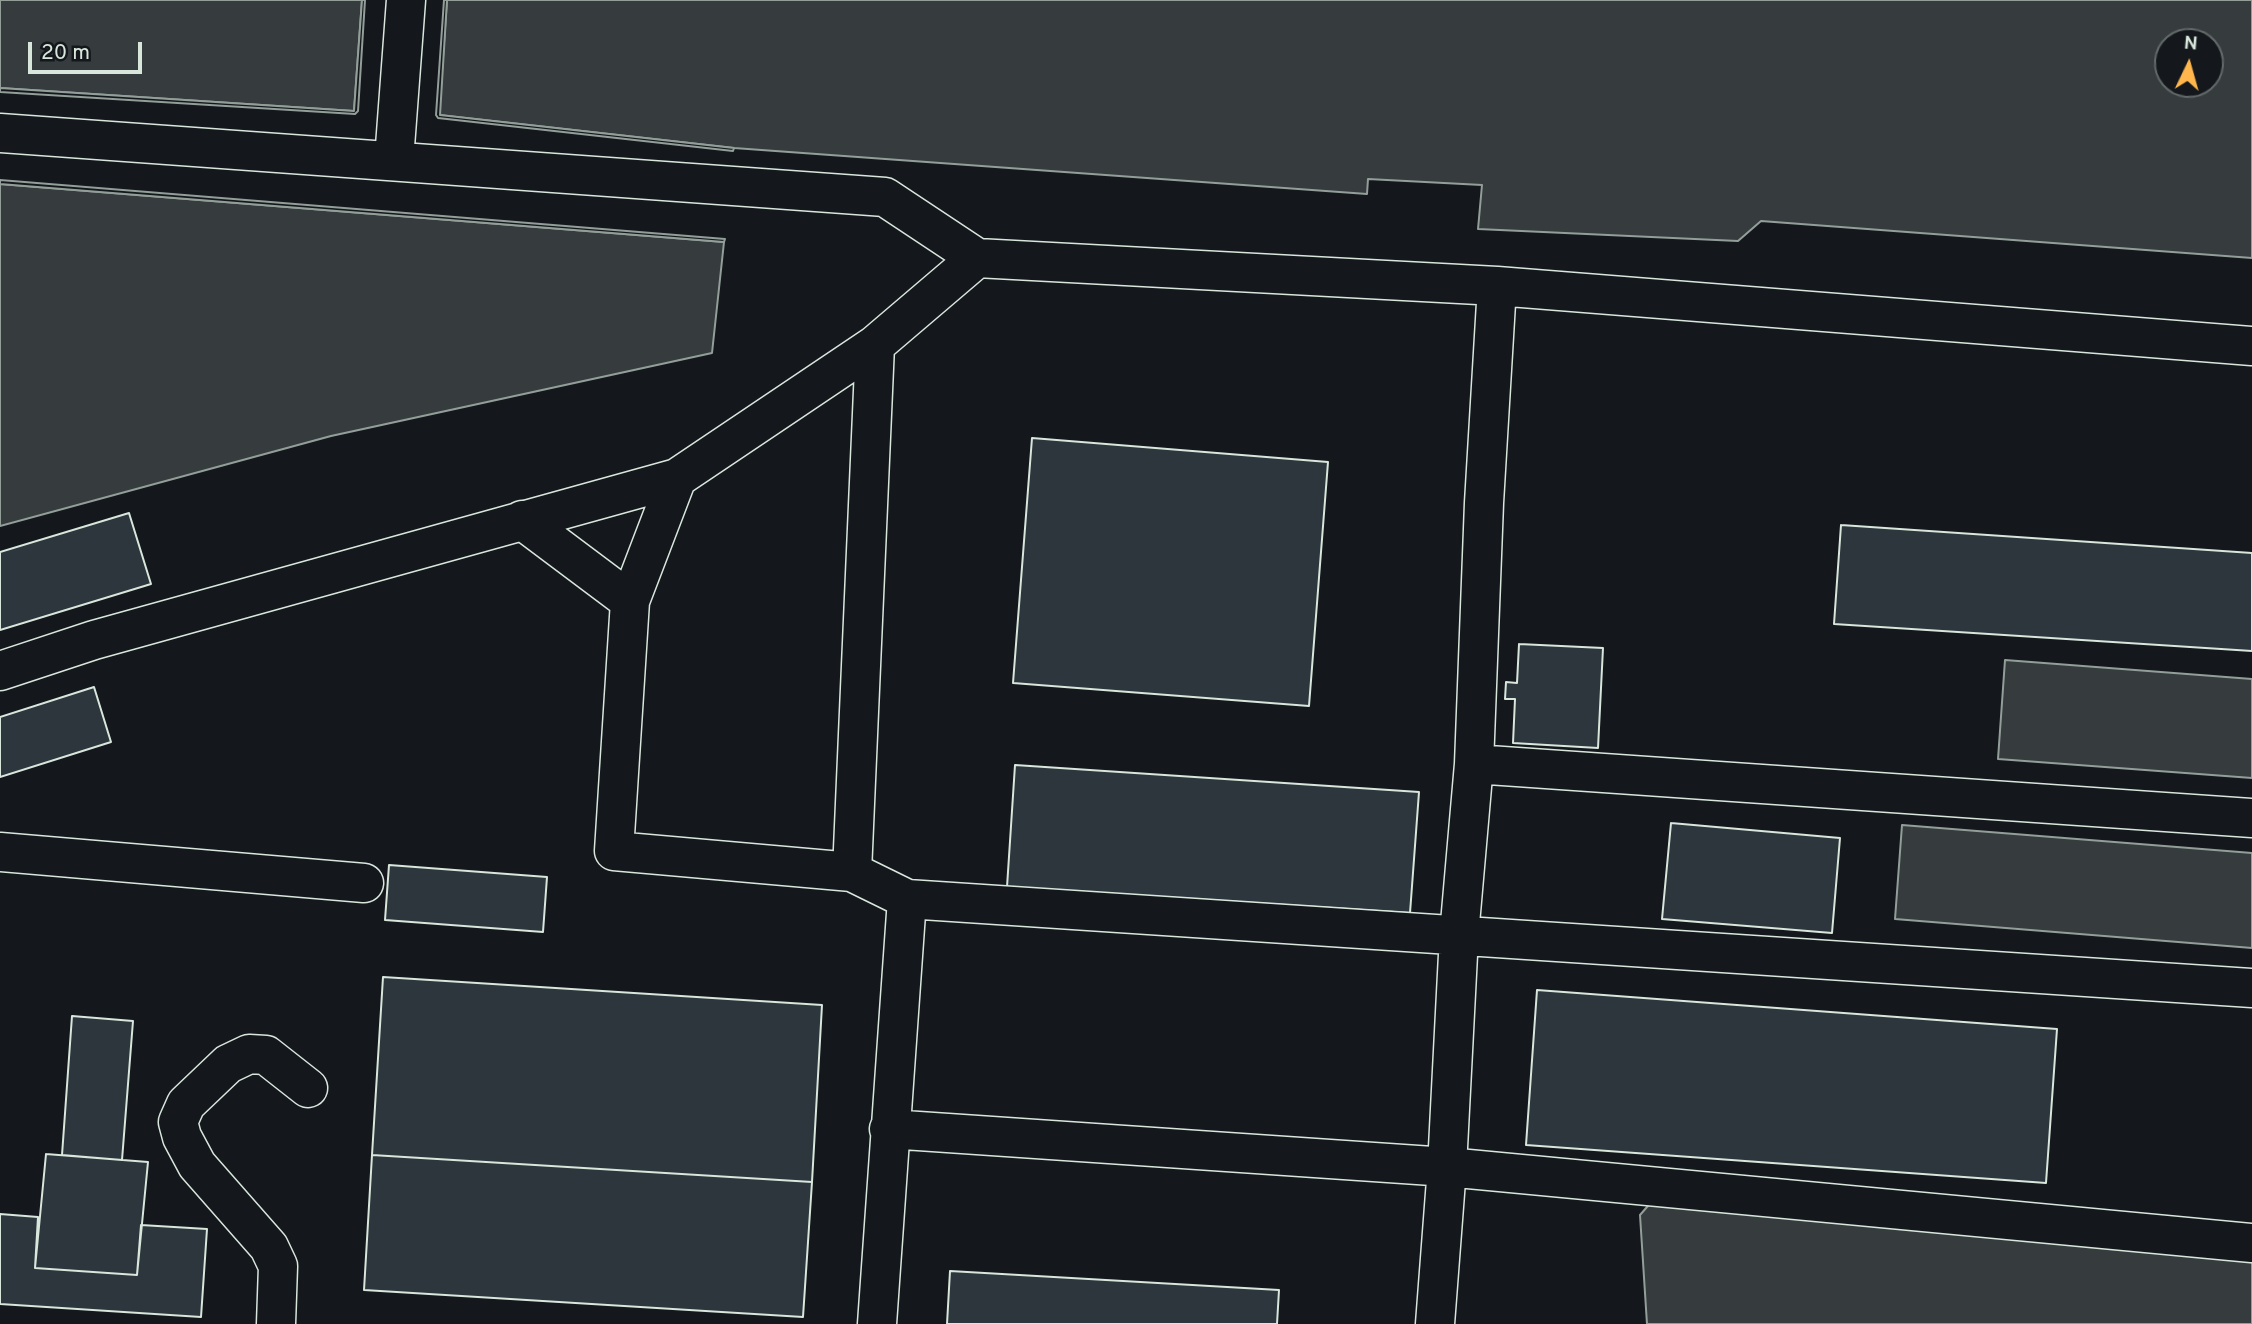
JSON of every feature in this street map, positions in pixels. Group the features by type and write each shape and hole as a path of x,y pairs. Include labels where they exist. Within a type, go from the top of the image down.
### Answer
{"lane":[{"path":"394,160 406,0"},
{"path":"0,132 885,197 977,258 1497,286 2252,346"},
{"path":"0,671 94,640 677,478 875,345 977,258"},
{"path":"1435,1324 1447,1167 1459,936 1474,764 1484,503 1497,286"},
{"path":"852,872 875,345"},
{"path":"677,478 630,600 614,851 852,872 907,899 2252,988"},
{"path":"522,520 630,600"},
{"path":"1474,764 2252,818"},
{"path":"0,852 364,883"},
{"path":"877,1324 907,899"},
{"path":"278,1324 278,1266 268,1247 197,1164 182,1137 178,1122 186,1104 228,1064 249,1054 266,1055 308,1088"},
{"path":"889,1129 1447,1167 2252,1243"}],"shaded area":[{"path":"0,0 362,0 354,111 0,88"},
{"path":"447,0 2252,0 2252,258 1761,221 1738,241 1478,229 1482,185 1368,179 1367,194 734,148 439,115"},
{"path":"0,184 724,242 712,353 331,436 0,526"},
{"path":"2005,660 2252,679 2252,778 1998,759"},
{"path":"1902,825 2252,853 2252,948 1895,919"},
{"path":"1654,1199 2252,1257 2252,1324 1647,1324 1640,1215"}],"pier":[{"path":"362,0 365,0 358,111 355,114 0,92 0,88 354,111"},
{"path":"444,0 447,0 440,115 734,148 733,151 438,118 436,115"},
{"path":"0,180 725,239 724,242 0,184"}],"building":[{"path":"1032,438 1328,462 1309,706 1013,683"},
{"path":"129,513 151,584 0,630 0,552"},
{"path":"1841,525 2252,553 2252,651 1834,624"},
{"path":"1519,644 1603,648 1598,748 1513,743 1515,699 1505,699 1506,682 1517,683"},
{"path":"94,687 111,742 0,777 0,717"},
{"path":"1015,765 1419,792 1410,913 1007,887"},
{"path":"1671,823 1840,838 1832,933 1662,919"},
{"path":"389,865 547,877 543,932 385,920"},
{"path":"383,977 822,1005 812,1182 372,1155"},
{"path":"1537,990 2057,1029 2046,1183 1526,1145"},
{"path":"72,1016 133,1021 122,1160 62,1155"},
{"path":"46,1154 148,1162 137,1275 35,1268"},
{"path":"372,1155 812,1182 803,1317 364,1290"},
{"path":"0,1214 38,1217 35,1268 137,1275 141,1225 207,1229 201,1317 0,1304"},
{"path":"950,1271 1279,1290 1277,1324 947,1324"}]}
